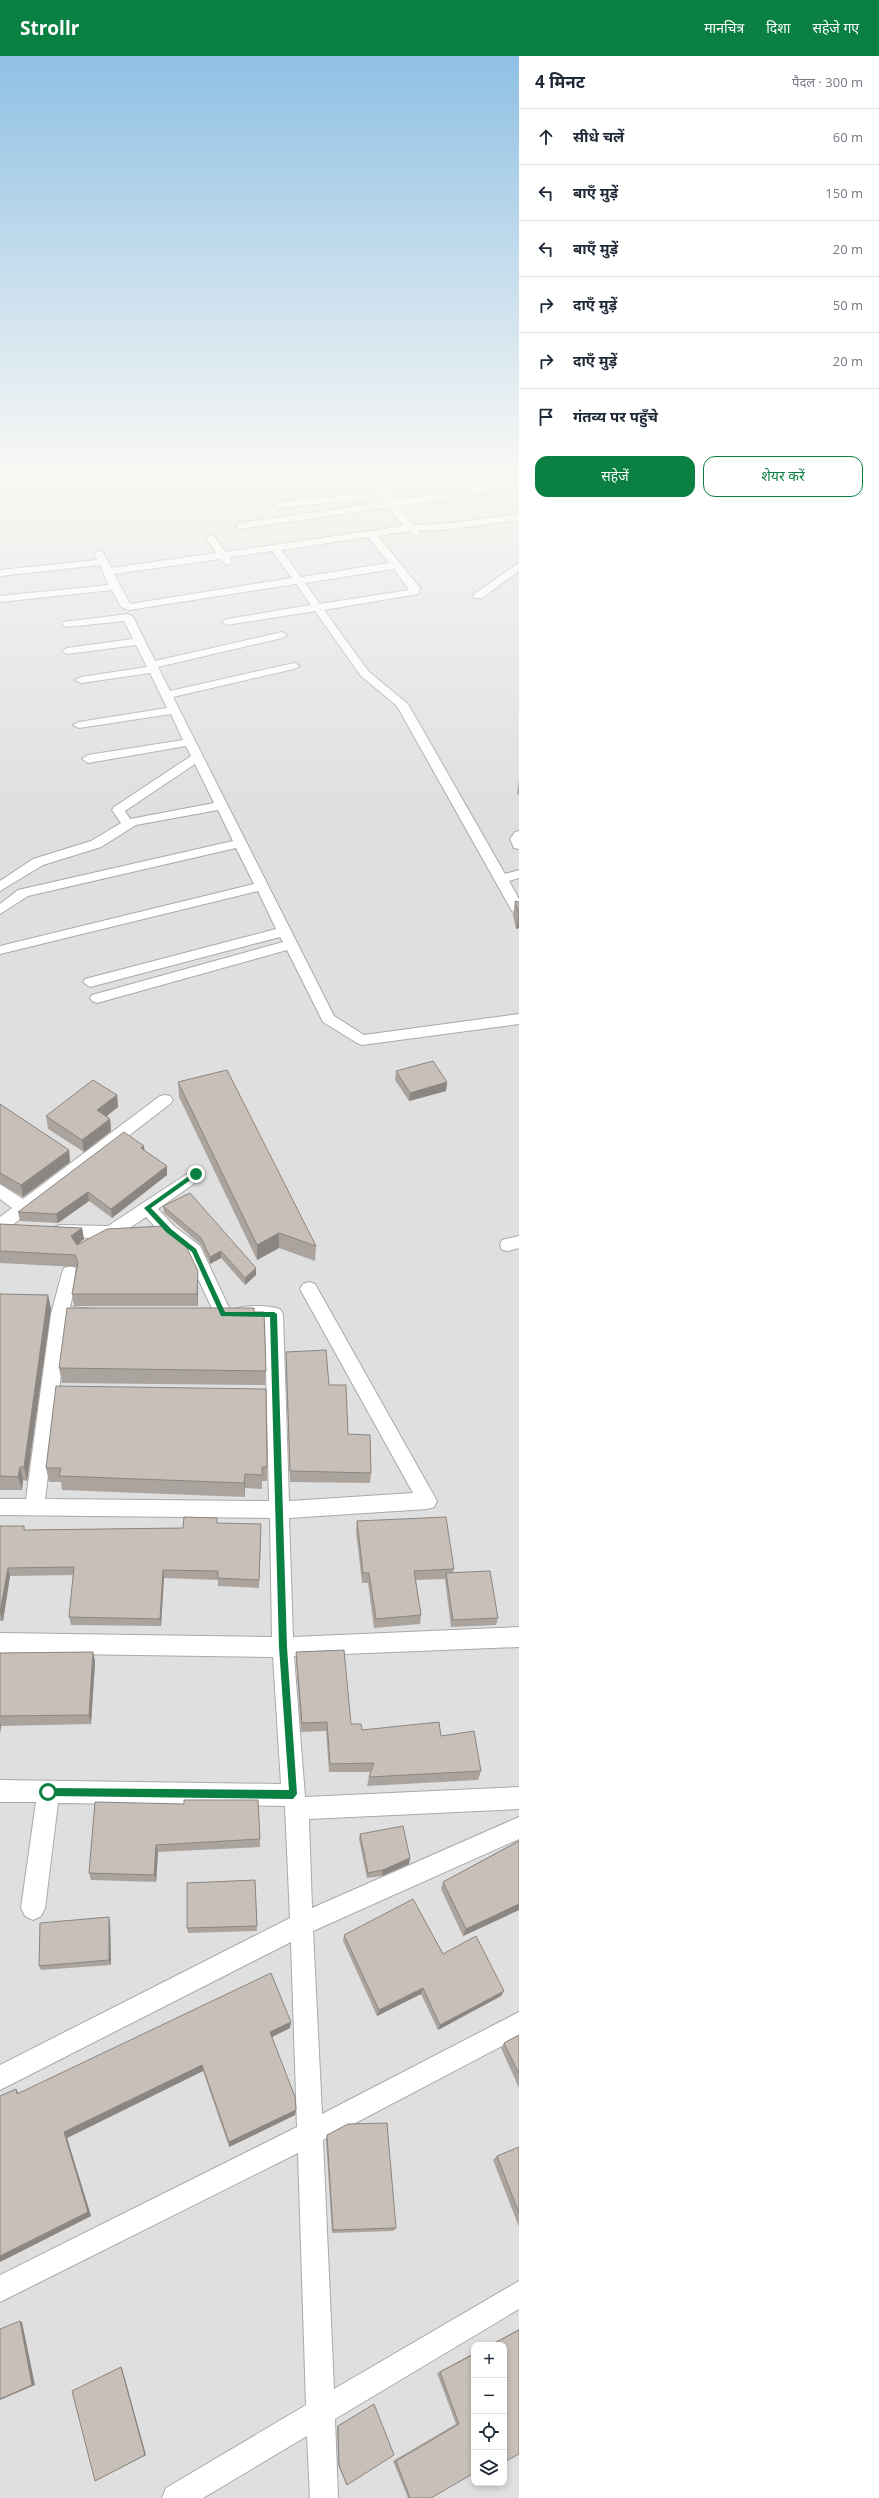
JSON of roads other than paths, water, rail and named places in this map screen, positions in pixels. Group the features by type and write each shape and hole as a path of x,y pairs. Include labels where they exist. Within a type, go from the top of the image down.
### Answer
{"street":[{"path":"0,599 73,580"},
{"path":"112,580 125,604 129,607 307,580"},
{"path":"227,622 414,592 415,588 408,580"},
{"path":"478,596 500,580"},
{"path":"300,581 365,674 373,682 395,696 402,704 519,911"},
{"path":"67,624 114,617 128,617 328,1019 362,1040 519,1019"},
{"path":"81,680 153,667 282,635"},
{"path":"67,651 140,641"},
{"path":"78,721 171,702 294,666"},
{"path":"88,758 191,742"},
{"path":"128,825 118,810 198,757"},
{"path":"0,887 38,862 96,844 128,825 222,805"},
{"path":"519,835 516,840 519,845"},
{"path":"0,910 23,893 241,843"},
{"path":"500,879 519,874"},
{"path":"3,950 262,886"},
{"path":"90,982 288,937"},
{"path":"97,998 288,937"},
{"path":"0,1227 23,1208 77,1157 138,1122 165,1100"},
{"path":"111,1234 196,1174"},
{"path":"0,1190 23,1208"},
{"path":"147,1208 168,1230 194,1251 223,1314"},
{"path":"0,1227 24,1229"},
{"path":"48,1230 111,1234 168,1230"},
{"path":"34,1508 59,1391 60,1314 70,1273"},
{"path":"0,1507 278,1510 427,1501 309,1289"},
{"path":"60,1314 107,1314"},
{"path":"200,1314 274,1314 267,1395 278,1510 283,1647 295,1801 311,2133 324,2498"},
{"path":"0,1644 283,1647 519,1637"},
{"path":"0,1792 48,1792 295,1801 519,1798"},
{"path":"33,1908 48,1792"},
{"path":"0,2078 300,1925 519,1828"},
{"path":"0,2288 311,2133 519,2024"},
{"path":"176,2498 320,2415 519,2294"}]}
